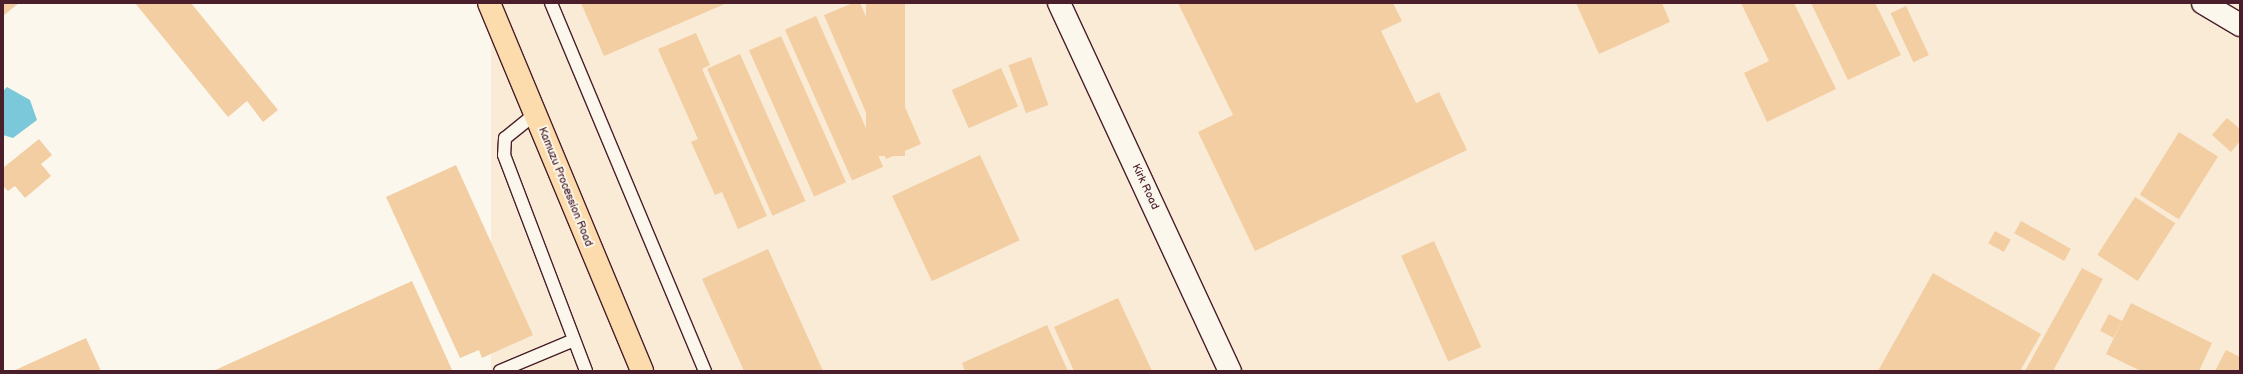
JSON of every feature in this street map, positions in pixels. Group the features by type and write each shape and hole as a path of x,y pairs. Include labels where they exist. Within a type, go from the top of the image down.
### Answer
{"highway":[{"name":"Kamuzu Procession Road","path":"489,3 642,371"}],"street":[{"name":"Kirk Road","path":"1059,3 1230,371"},
{"path":"2203,3 2240,25"}],"lane":[{"path":"551,3 705,371"},
{"path":"535,114 505,138 504,155 586,371"},
{"path":"500,371 574,340"}],"shaded area":[{"path":"491,3 2240,3 2240,371 491,371"}],"water":[{"path":"7,87 30,100 37,120 13,138 3,135 3,91"}],"building":[{"path":"3,3 19,3 3,16"},
{"path":"135,3 191,3 278,110 263,122 247,101 228,117"},
{"path":"581,3 727,3 604,56"},
{"path":"853,3 860,3 921,144 886,159 824,15"},
{"path":"866,3 905,3 905,156 866,156"},
{"path":"1178,3 1393,3 1402,21 1381,31 1416,103 1439,92 1467,150 1255,251 1198,132 1233,115"},
{"path":"1576,3 1662,3 1670,22 1599,54"},
{"path":"1741,3 1794,3 1836,89 1767,122 1744,73 1769,61"},
{"path":"1811,3 1875,3 1901,55 1848,80"},
{"path":"1906,6 1929,55 1913,62 1891,13"},
{"path":"816,16 883,167 852,181 785,30"},
{"path":"696,33 710,65 702,69 767,216 738,229 722,192 715,195 691,142 698,139 658,49"},
{"path":"781,36 846,182 814,196 749,50"},
{"path":"740,54 805,201 773,216 707,69"},
{"path":"1031,57 1048,105 1026,113 1008,65"},
{"path":"1001,68 1018,106 969,128 952,90"},
{"path":"2227,118 2240,129 2240,141 2231,152 2212,135"},
{"path":"2179,132 2218,156 2179,219 2140,195"},
{"path":"39,139 52,155 41,164 51,176 25,198 15,186 8,191 3,186 3,168"},
{"path":"980,155 1020,240 932,281 892,196"},
{"path":"456,165 533,335 482,358 479,350 460,358 386,197"},
{"path":"2135,197 2175,223 2138,281 2097,255"},
{"path":"2021,221 2071,249 2064,261 2014,233"},
{"path":"1995,231 2011,240 2004,252 1988,243"},
{"path":"1434,241 1481,347 1448,362 1401,256"},
{"path":"768,249 823,371 744,371 702,279"},
{"path":"2082,268 2103,279 2053,371 2025,371"},
{"path":"1933,273 2041,334 2020,371 1878,371"},
{"path":"412,281 452,370 213,371"},
{"path":"1118,298 1152,371 1074,371 1054,327"},
{"path":"2131,303 2212,343 2199,371 2141,371 2106,354"},
{"path":"2109,314 2122,321 2113,338 2100,331"},
{"path":"1047,325 1068,371 965,371 962,363"},
{"path":"86,338 101,371 13,371"},
{"path":"2226,350 2240,357 2240,371 2215,371"}]}
